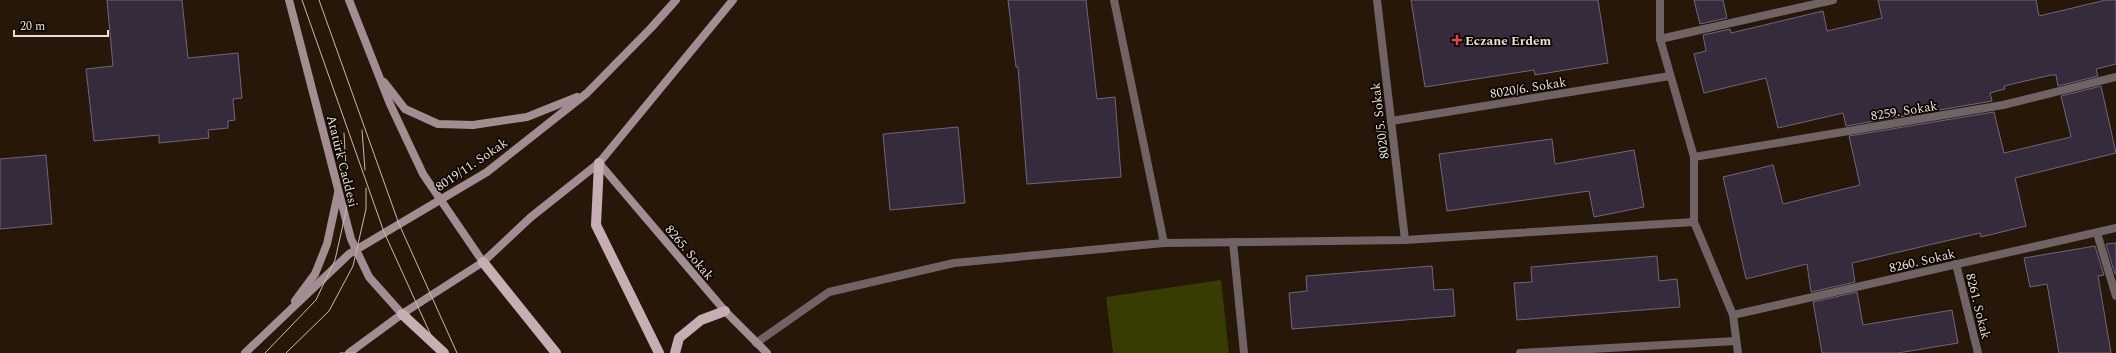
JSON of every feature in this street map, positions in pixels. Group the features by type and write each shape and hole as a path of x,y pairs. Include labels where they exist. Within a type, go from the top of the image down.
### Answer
{"main road":[{"path":"599,163 596,225 659,353"},
{"path":"483,262 556,353"},
{"path":"675,353 679,338 701,320 725,311"},
{"path":"402,314 444,353"}],"street":[{"name":"Atatürk Caddesi","path":"288,0 351,239 369,277 402,314"},
{"path":"349,0 390,104 423,174 483,262"},
{"name":"8019/11. Sokak","path":"245,353 349,254 487,172 587,93 651,28 676,0"},
{"path":"350,353 402,314 483,262 531,217 599,163 733,0"},
{"path":"1114,0 1164,243"},
{"name":"8020/5. Sokak","path":"1377,0 1405,240"},
{"path":"1660,0 1660,39 1694,156 1694,222 1733,315 1738,353"},
{"path":"1660,39 1833,0"},
{"path":"378,74 405,109 438,124 473,125 527,117 587,93"},
{"name":"8020/6. Sokak","path":"1391,121 1670,76"},
{"name":"8259. Sokak","path":"1694,156 2003,105 2116,77"},
{"name":"8265. Sokak","path":"599,163 725,311 767,353"},
{"name":"8019/11. Sokak","path":"284,316 315,274 327,244 338,190"},
{"path":"756,343 830,292 954,263 1164,243 1405,240 1694,222"},
{"name":"8260. Sokak","path":"1733,315 2116,228"},
{"path":"2097,233 2116,296"},
{"path":"1233,242 1244,353"},
{"name":"8261. Sokak","path":"1956,264 1978,353"},
{"path":"1520,353 1736,341"}],"green space":[{"path":"1221,280 1229,353 1113,353 1106,297"}],"building":[{"path":"107,0 182,0 188,58 238,53 242,98 233,99 235,120 228,121 228,128 208,130 209,138 159,143 159,135 94,141 86,69 113,66"},
{"path":"1008,0 1086,0 1097,99 1115,97 1121,177 1027,184 1018,67 1016,67"},
{"path":"1411,0 1598,0 1608,63 1535,75 1534,70 1425,87"},
{"path":"1694,0 1723,0 1727,18 1700,24"},
{"path":"1878,0 2036,0 2039,16 2106,0 2116,0 2116,64 2096,69 2098,76 2058,86 2056,75 2051,75 2004,86 2005,89 1990,93 1992,101 1846,126 1843,113 1778,128 1766,78 1704,93 1694,54 1706,51 1703,35 1730,29 1731,33 1823,11 1827,31 1882,18"},
{"path":"2101,86 2116,153 2015,178 2026,226 1981,237 1980,233 1852,263 1855,282 1811,292 1807,264 1746,279 1723,177 1773,165 1783,204 1860,185 1849,136 1994,112 2004,153 2071,137 2061,96"},
{"path":"958,127 965,203 890,210 883,134"},
{"path":"1552,139 1555,164 1634,150 1644,207 1594,217 1589,191 1447,211 1439,154"},
{"path":"46,155 52,224 0,229 0,159"},
{"path":"2116,243 2116,274 2115,274 2106,244"},
{"path":"2095,246 2104,275 2098,276 2111,353 2059,353 2047,284 2030,287 2024,258"},
{"path":"1657,256 1659,281 1677,279 1680,307 1517,320 1514,283 1532,282 1531,267"},
{"path":"1432,266 1434,290 1453,289 1455,316 1292,329 1289,293 1307,291 1306,276"},
{"path":"1857,292 1863,325 1952,310 1958,343 1898,353 1822,353 1813,302"}],"tram line":[{"path":"302,0 384,232 439,353"},
{"path":"319,0 399,224 457,353"},
{"path":"362,130 365,170"},
{"path":"265,353 316,300 335,260 348,202 344,133"},
{"path":"286,353 329,311 353,266 366,209 366,188"},
{"path":"340,353 356,353"}],"place":[{"name":"Eczane Erdem","path":"1457,40"}]}
